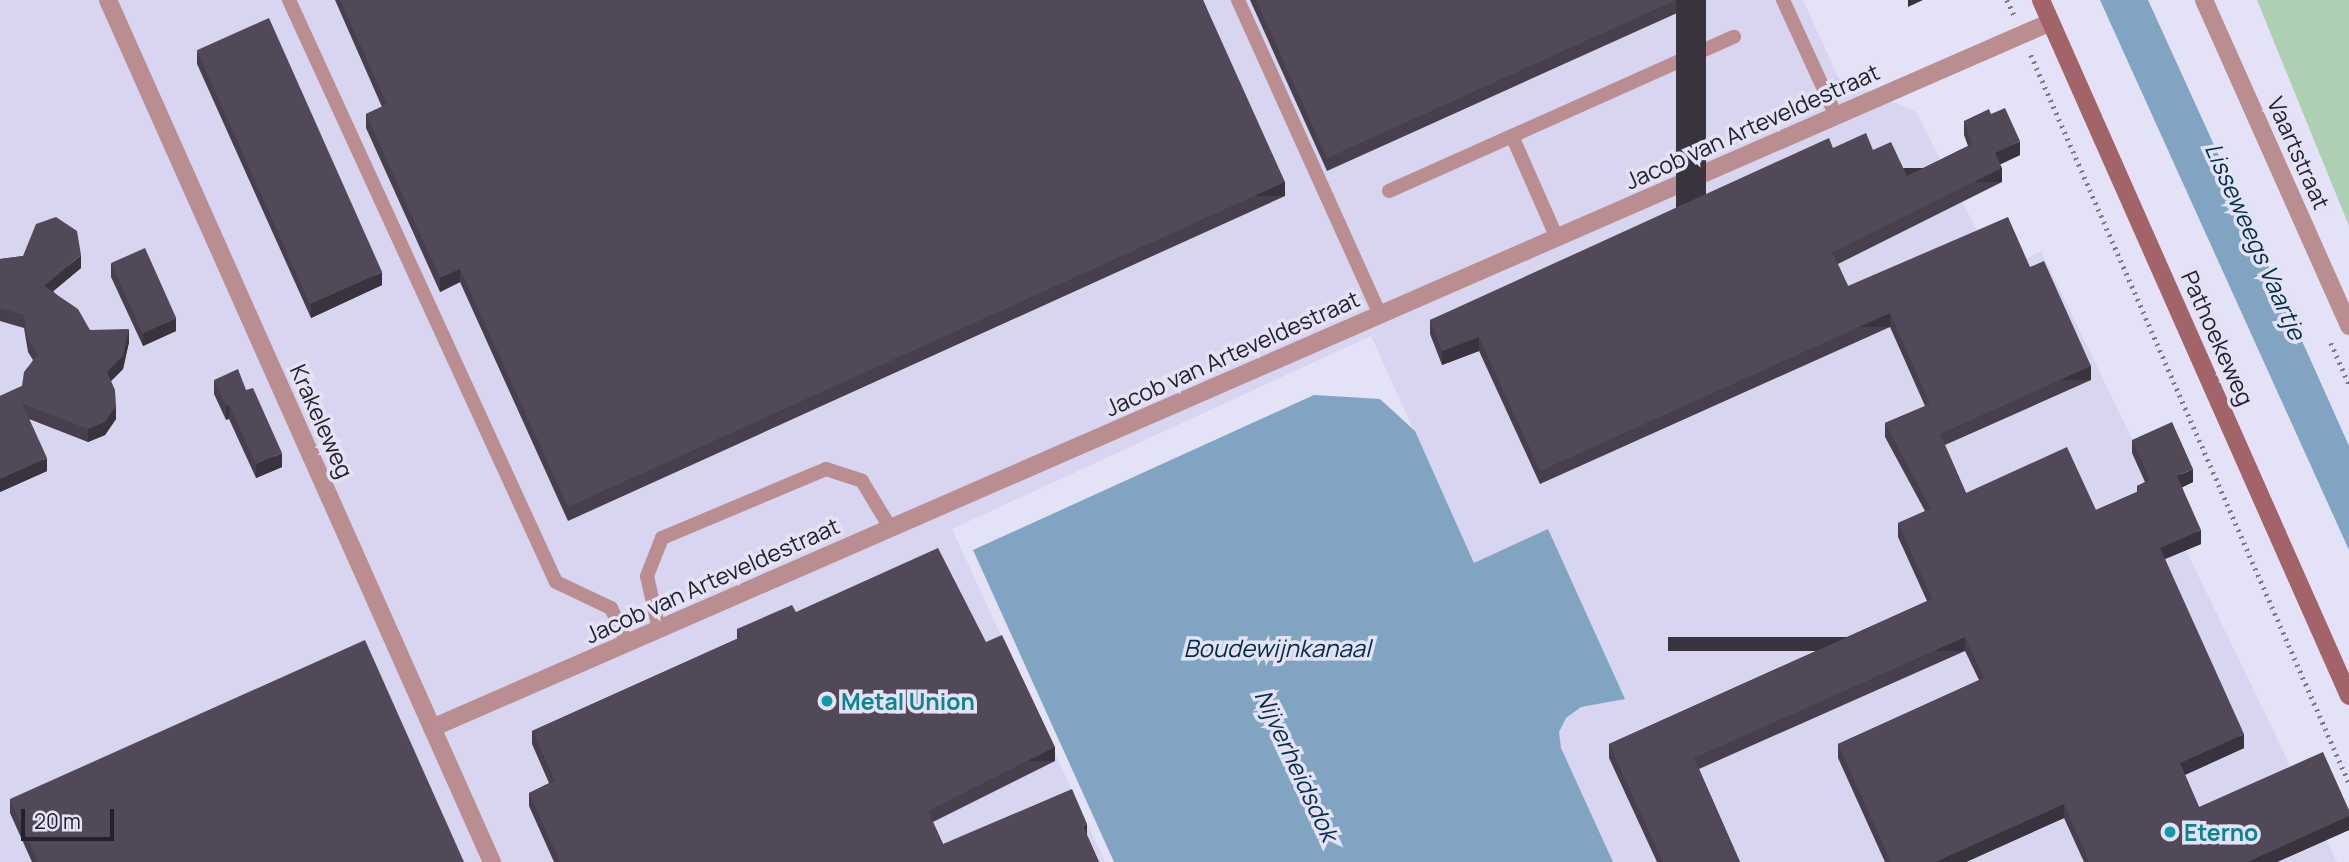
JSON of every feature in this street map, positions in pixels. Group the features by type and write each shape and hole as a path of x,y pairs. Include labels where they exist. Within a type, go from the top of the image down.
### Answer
{"main road":[{"name":"Pathoekeweg","path":"2041,0 2349,696"}],"street":[{"name":"Krakeleweg","path":"108,0 492,862"},
{"name":"Vaartstraat","path":"2204,0 2349,326"},
{"name":"Jacob van Arteveldestraat","path":"432,729 2051,22"}],"lane":[{"path":"289,0 556,582 611,608 627,643"},
{"path":"1238,0 1380,315"},
{"path":"1783,0 1836,116"},
{"path":"1389,191 1734,37"},
{"path":"1512,136 1557,238"},
{"path":"659,629 648,576 662,538 826,469 862,481 891,529"}],"path":[{"path":"2007,0 2349,783"}],"shaded area":[{"path":"0,0 1803,0 1838,77 1916,112 1999,273 2041,251 2337,862 1610,862 1371,336 952,529 1105,862 0,862"}],"green space":[{"path":"2257,0 2349,0 2349,226"}],"water":[{"name":"Lisseweegs Vaartje","path":"2100,0 2148,0 2240,202 2349,446 2349,550"},
{"name":"Boudewijnkanaal","path":"1314,395 1380,399 1415,431 1474,563 1548,529 1625,699 1581,707 1566,718 1559,732 1561,748 1613,862 1114,862 973,550"}],"building":[{"path":"340,0 1203,0 1285,182 568,507 460,269 440,278 366,114 387,104"},
{"path":"1256,0 1676,0 1327,158"},
{"path":"269,18 382,272 310,304 197,50"},
{"path":"2005,108 2020,141 1995,153 2002,168 1832,253 1848,286 2008,217 2030,267 2044,261 2091,366 1940,434 1966,493 2067,447 2096,510 2139,491 2137,486 2150,480 2132,440 2172,422 2193,469 2177,476 2201,530 2160,548 2244,734 2180,763 2199,807 2323,752 2349,810 2349,816 2247,862 2087,862 2089,861 2064,804 1935,862 1891,862 1838,744 1984,678 1965,637 1694,758 1740,862 1663,862 1609,744 1932,599 1898,523 1931,509 1885,423 1930,404 1890,313 1540,471 1479,337 1442,351 1430,320 1829,138 1833,148 1866,133 1873,150 1891,142 1907,176 1972,144 1964,121 1989,109 1991,114"},
{"path":"56,217 77,231 81,255 44,286 78,309 90,330 129,329 123,356 107,372 115,390 116,406 105,422 88,429 22,403 47,458 0,479 0,396 22,386 24,372 38,354 28,339 24,315 0,308 0,259 23,256 36,224"},
{"path":"145,248 176,318 143,333 111,263"},
{"path":"238,369 246,390 253,388 282,453 256,464 229,405 226,406 214,380"},
{"name":"Metal Union","path":"938,548 986,642 1002,635 1055,747 928,811 943,844 1072,789 1087,824 1083,826 1099,862 560,862 529,793 555,781 532,731 741,637 737,629 792,605 796,612"},
{"path":"365,640 464,862 38,862 10,799"}],"place":[{"name":"Metal Union","path":"827,701"},
{"name":"Eterno","path":"2170,832"}],"water label":[{"name":"Nijverheidsdok","path":"1297,765"}]}
